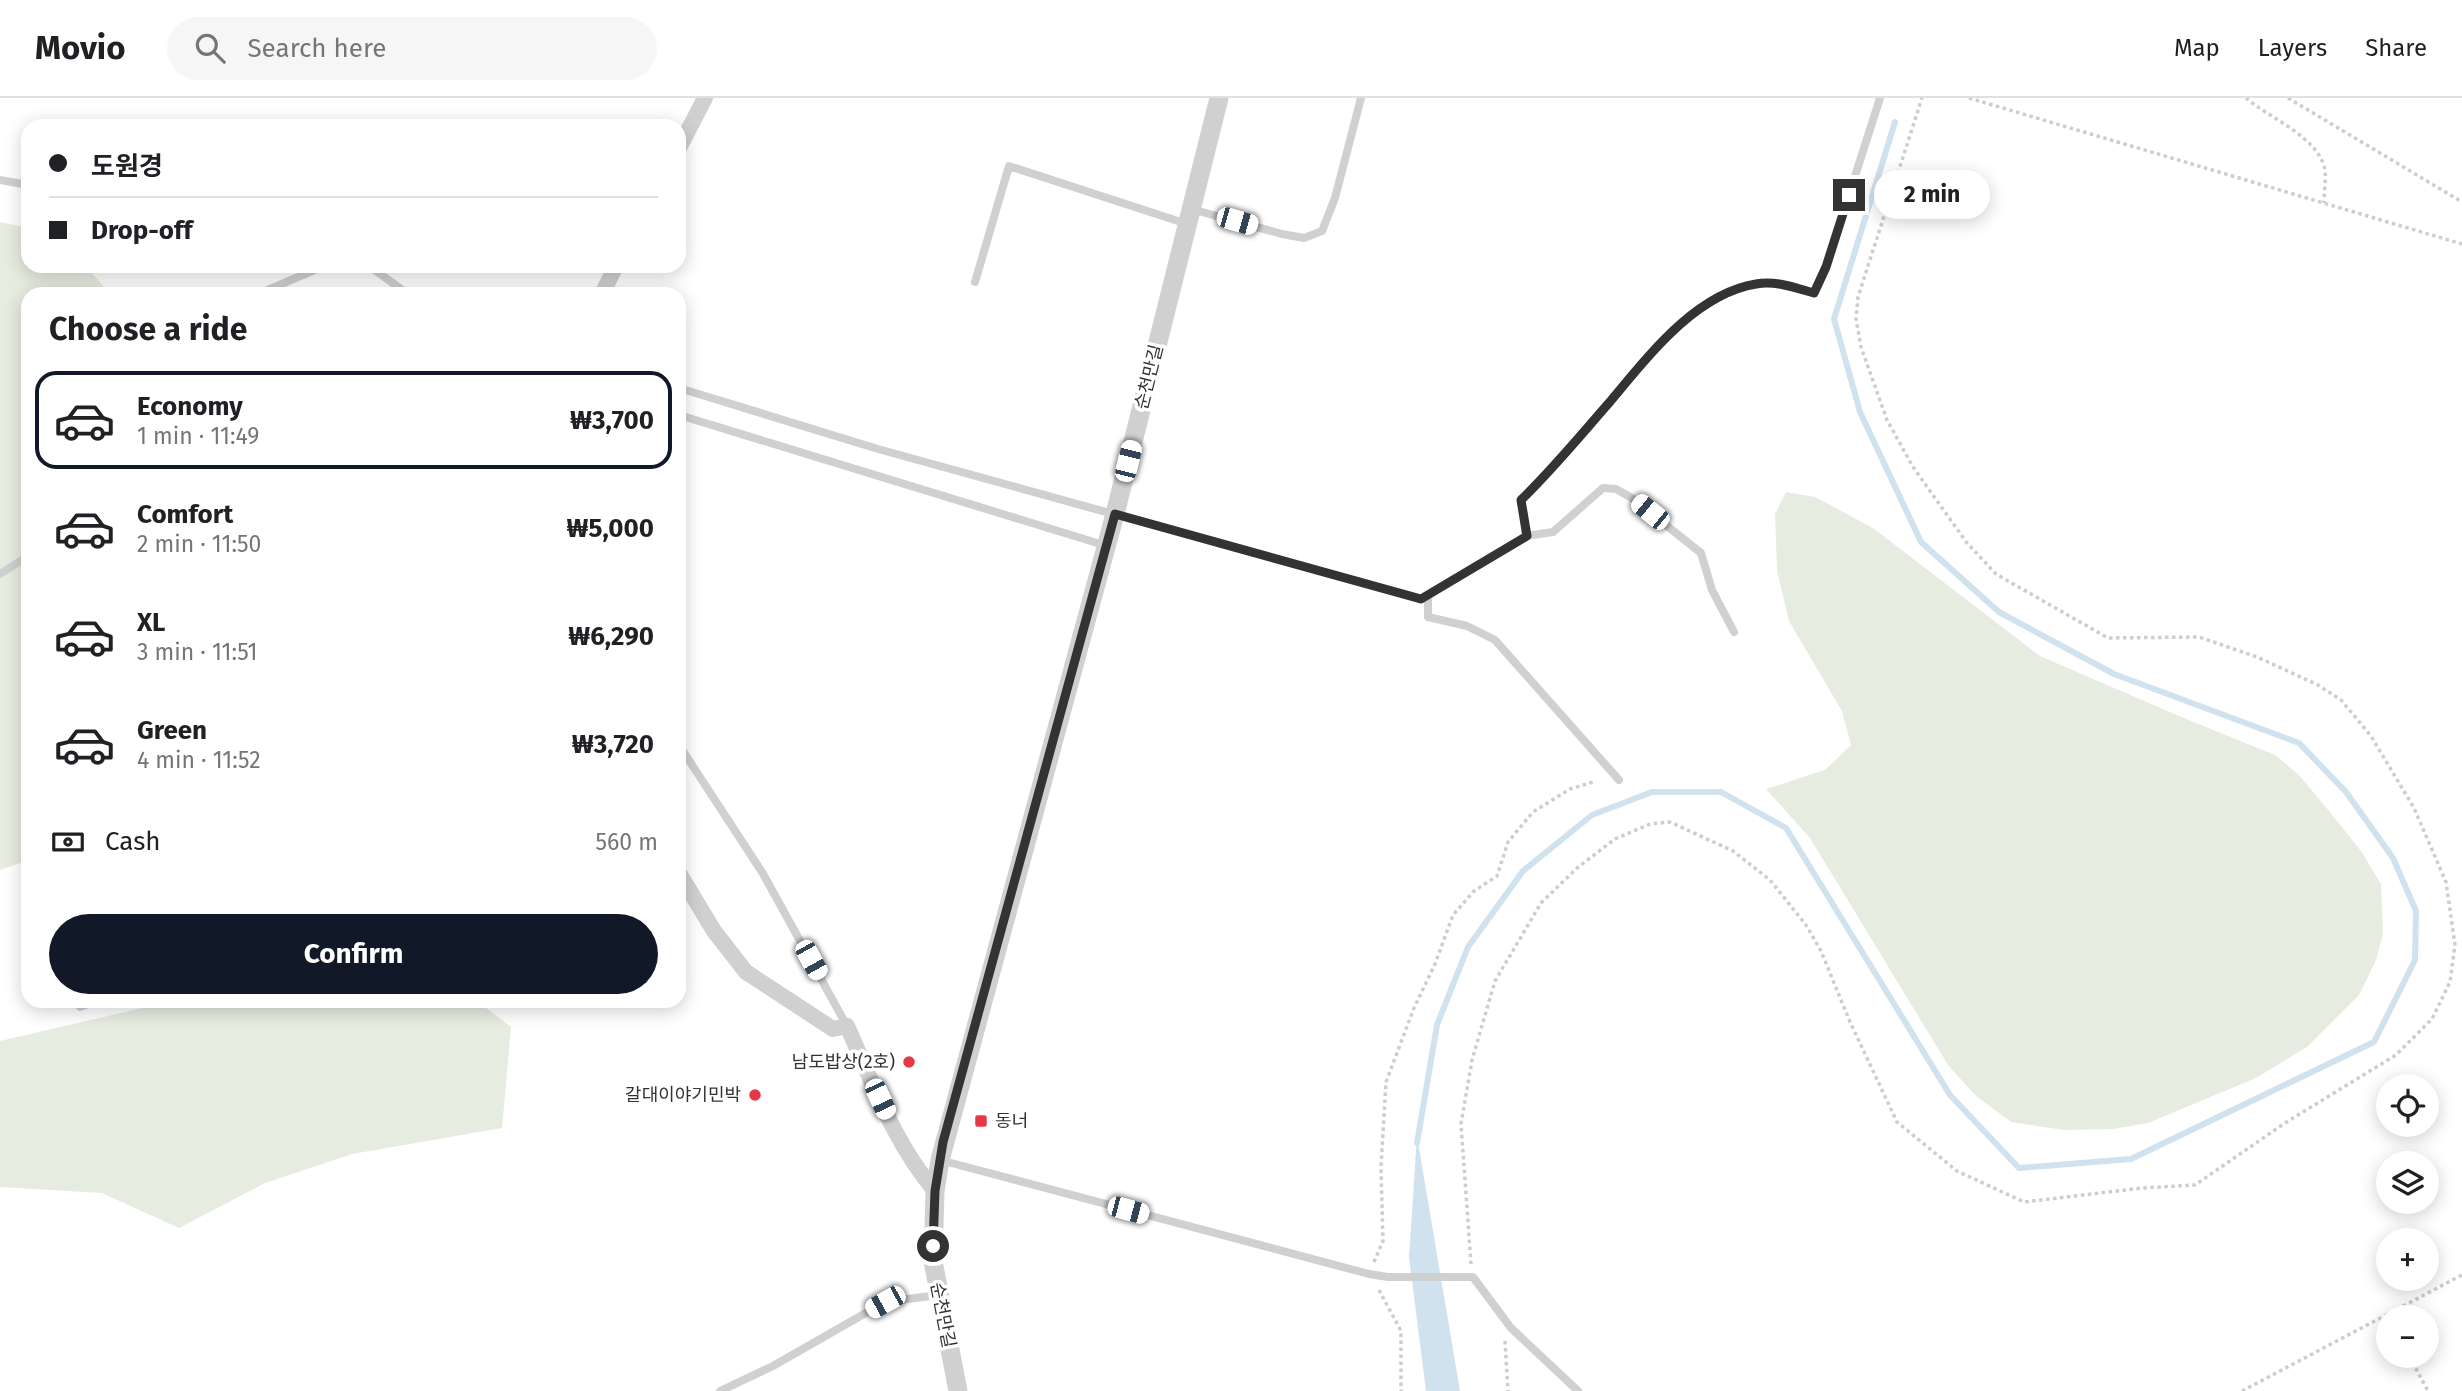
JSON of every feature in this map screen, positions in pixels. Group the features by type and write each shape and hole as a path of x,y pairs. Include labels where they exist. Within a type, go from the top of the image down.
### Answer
{"street":[{"path":"686,135 705,98"},
{"name":"순천만길","path":"958,1391 938,1295 933,1246 935,1191 940,1160 1107,546 1219,98"},
{"path":"686,885 713,931 746,972 833,1029 847,1026 903,1148 916,1169 935,1191"}],"lane":[{"path":"975,282 1009,166 1189,217 1304,238 1322,231 1335,198 1361,98"},
{"path":"1527,536 1521,500 1658,346 1686,319 1734,290 1757,283 1791,286 1814,293 1826,267 1880,98"},
{"path":"0,180 21,184"},
{"path":"274,287 308,273"},
{"path":"379,273 398,287"},
{"path":"686,390 878,449 1421,599 1527,536 1553,531 1603,488 1616,489 1632,498 1701,553 1712,590 1734,632"},
{"path":"686,417 1107,546"},
{"path":"0,574 21,560"},
{"path":"1428,596 1428,617 1467,626 1495,639 1619,780"},
{"path":"686,756 762,872 847,1026"},
{"path":"940,1160 1369,1274 1388,1277 1473,1277 1511,1328 1578,1391"},
{"path":"720,1391 785,1359 885,1302 938,1295"}],"path":[{"path":"1473,1277 1468,1253 1461,1124 1472,1060 1495,981 1541,903 1577,868 1615,839 1650,824 1670,822 1733,851 1770,880 1806,925 1821,951 1850,1022 1897,1122 1957,1171 2024,1202 2142,1188 2194,1185 2285,1123 2396,1055 2432,1019 2450,982 2455,945 2446,882 2414,808 2371,736 2340,700 2318,685 2257,657 2199,638 2108,638 1996,574 1967,543 1913,467 1887,421 1861,347 1856,318 1858,297 1922,98"},
{"path":"1969,98 2462,244"},
{"path":"2246,98 2304,139 2321,157 2325,178 2323,203"},
{"path":"2288,98 2462,202"},
{"path":"1401,1391 1401,1331 1369,1274 1383,1241 1381,1167 1386,1082 1453,915 1474,891 1497,876 1508,842 1533,812 1570,789 1593,782"},
{"path":"2408,1305 2462,1275"},
{"path":"2242,1391 2376,1322"},
{"path":"1508,1391 1504,1344 1511,1328"},
{"path":"2416,1368 2428,1391"}],"shaded area":[{"path":"0,222 21,226 21,273 92,273 104,287 21,287 21,862 0,870"},
{"path":"1786,492 1815,497 1873,528 2040,656 2275,755 2299,775 2361,851 2381,884 2383,934 2376,960 2359,995 2307,1047 2256,1078 2148,1123 2113,1129 2064,1130 2011,1122 1976,1096 1948,1065 1810,838 1766,789 1825,770 1851,745 1842,711 1789,621 1777,570 1775,514"},
{"path":"143,1008 486,1008 511,1027 502,1128 352,1154 265,1183 179,1228 102,1193 0,1187 0,1041"}],"water":[{"path":"1417,1136 1460,1391 1426,1391 1409,1257"}],"waterway":[{"path":"1417,1143 1437,1025 1468,947 1523,871 1592,815 1652,792 1721,792 1786,828 1950,1095 2019,1168 2131,1159 2374,1042 2415,960 2416,911 2393,858 2346,792 2299,743 2114,674 1999,612 1921,542 1860,412 1834,319 1895,122"}],"place":[{"name":"남도밥상(2호)","path":"909,1062"},
{"name":"갈대이야기민박","path":"755,1095"},
{"name":"동너","path":"981,1121"}],"route":[{"path":"933,1246 935,1191 943,1142 1115,514 1421,599 1527,536 1521,500 1658,346 1686,319 1714,300 1757,283 1791,286 1814,293 1826,267 1849,195"}]}
